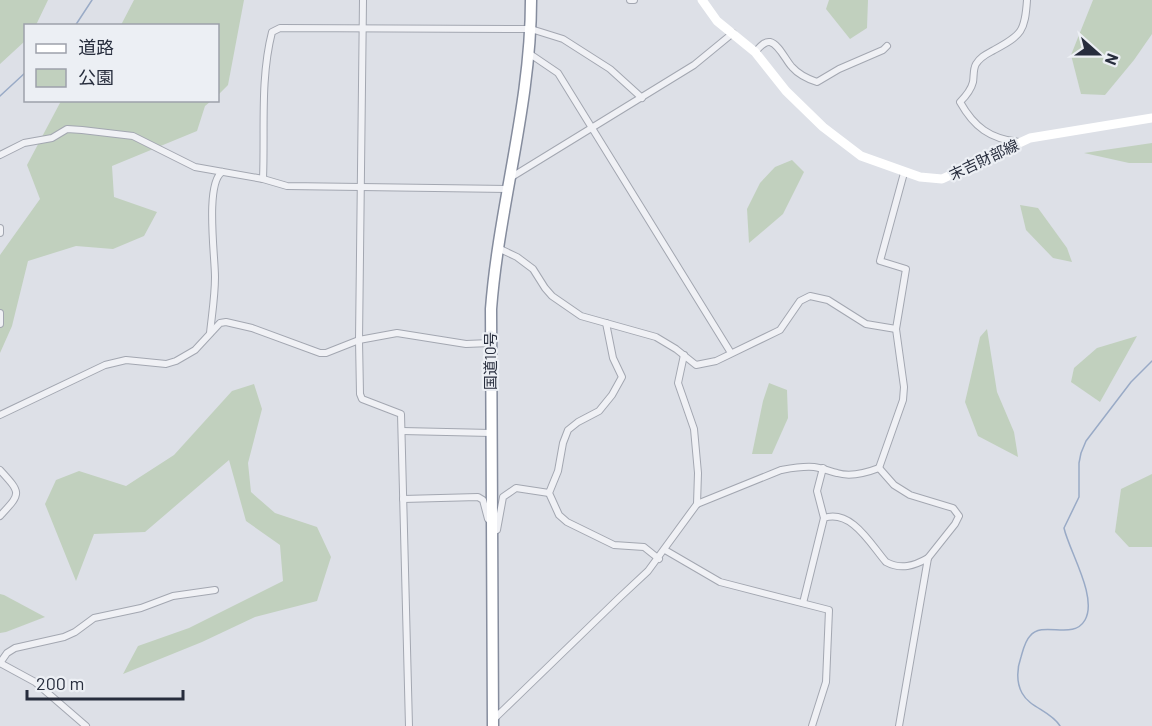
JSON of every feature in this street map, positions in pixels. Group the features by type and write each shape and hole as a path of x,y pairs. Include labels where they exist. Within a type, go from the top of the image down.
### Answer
{"highway":[{"name":"国道10号","path":"493,723 490,343 493,282 525,94 530,54 531,0"}],"main road":[{"name":"末吉財部線","path":"702,0 717,21 754,52 786,91 823,127 861,156 920,177 942,179 1030,138 1152,118"}],"street":[{"path":"363,0 359,340 362,399 401,414 409,726"},
{"path":"1020,142 1001,140 971,121 960,102 968,93 975,66 982,57 1021,32 1026,20 1027,0"},
{"path":"263,178 264,101 272,32 280,28 531,29 563,39 610,69 642,98"},
{"path":"0,155 24,143 52,138 67,129 133,136 195,166 263,178 287,186 509,184 694,65 733,33"},
{"path":"754,52 764,43 775,44 793,69 805,78 817,82 887,46"},
{"path":"530,54 558,74 731,353"},
{"path":"210,334 215,276 213,194 216,178 222,172"},
{"path":"697,504 781,470 805,466 823,468 839,474 850,474 869,472 879,468 903,400 904,387 896,329 906,270 880,261 904,172"},
{"path":"0,228 0,233"},
{"path":"498,248 517,257 533,269 544,288 552,296 581,316 656,337 684,355 692,363 699,365 716,361 780,330 800,301 810,296 828,300 866,324 896,329"},
{"path":"0,313 0,324"},
{"path":"0,416 105,365 126,360 166,364 176,361 195,350 220,323 234,322 320,353 326,353 359,340 397,333 466,344 490,343"},
{"path":"606,323 613,358 622,377 612,395 598,411 568,430 558,471 549,493 559,515 567,522 620,547 644,548 659,559"},
{"path":"493,723 648,571 697,504 698,473 694,429 678,383 684,355"},
{"path":"402,431 491,433"},
{"path":"803,603 824,518 817,491 823,468"},
{"path":"879,468 894,486 910,495 953,507 957,511 958,520 928,558 899,726"},
{"path":"0,470 17,492 17,497 0,516"},
{"path":"404,500 478,497 483,500 492,527 497,530 503,497 516,488 549,493"},
{"path":"824,518 834,516 852,524 886,562 892,565 908,566 928,558"},
{"path":"665,550 720,582 829,610 826,682 812,726"},
{"path":"86,726 35,682 0,663 7,653 15,648 64,637 94,618 141,608 173,596 215,590"}],"green space":[{"path":"0,0 48,0 36,24 24,24 24,42 0,64"},
{"path":"134,0 244,0 228,85 219,94 219,24 122,24"},
{"path":"829,0 868,0 867,28 850,39 826,9"},
{"path":"1093,0 1152,0 1152,34 1105,95 1081,94 1071,55"},
{"path":"60,102 210,102 205,106 197,131 112,166 114,197 157,212 144,236 113,249 76,246 28,261 12,326 0,353 0,255 40,199 27,165"},
{"path":"1152,143 1152,163 1129,163 1084,153"},
{"path":"792,160 804,172 783,214 749,243 747,209 760,183 775,167"},
{"path":"1020,205 1038,208 1067,248 1072,262 1053,258 1026,230"},
{"path":"987,329 997,392 1014,432 1018,457 978,436 965,402 980,337"},
{"path":"1137,336 1100,402 1071,382 1074,368 1097,348"},
{"path":"769,383 787,390 788,418 772,454 752,454 763,401"},
{"path":"254,384 262,409 248,463 251,492 275,513 317,527 331,557 317,601 255,617 202,642 123,674 138,646 189,628 283,581 280,545 246,521 229,460 145,532 94,534 76,581 45,504 56,480 79,471 126,486 174,455 232,391"},
{"path":"1152,474 1152,547 1129,547 1115,532 1121,489"},
{"path":"0,594 4,595 45,617 0,633"}],"waterway":[{"path":"76,24 92,0"},
{"path":"0,96 24,74"},
{"path":"1060,726 1022,693 1018,680 1020,661 1027,640 1036,632 1073,629 1085,620 1088,599 1064,528 1079,497 1081,453 1086,441 1131,382 1152,361"}]}
